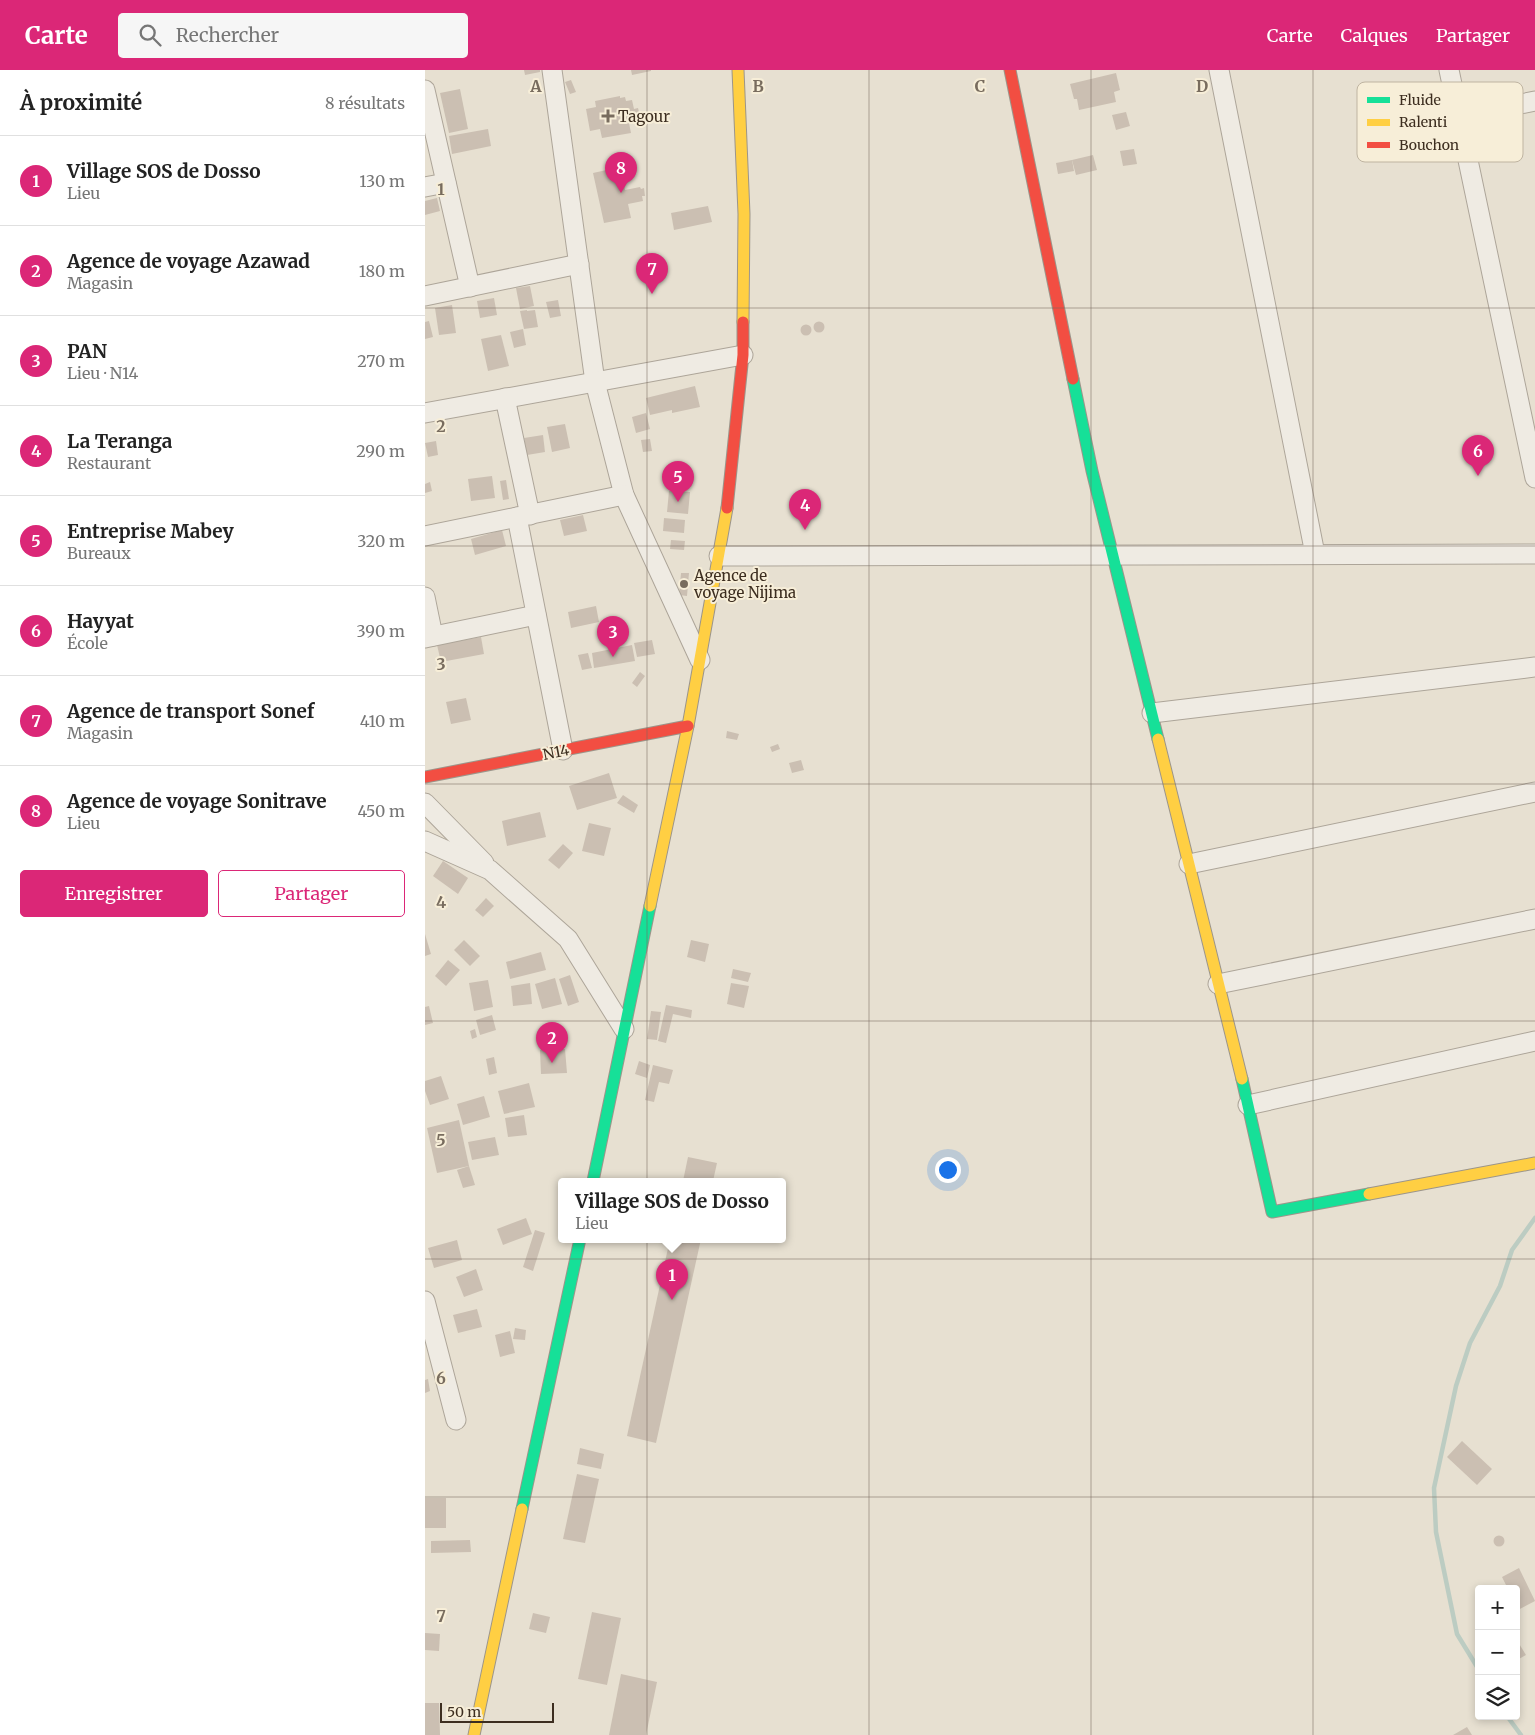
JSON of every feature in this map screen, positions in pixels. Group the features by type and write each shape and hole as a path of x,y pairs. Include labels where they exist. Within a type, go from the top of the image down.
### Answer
{"main road":[{"path":"594,1178 701,661 728,504 743,355 744,214 738,70"},
{"path":"1010,70 1093,471 1248,1105 1272,1212 1535,1163"},
{"name":"N14","path":"425,777 688,726"},
{"path":"474,1735 579,1243"}],"street":[{"path":"552,70 595,382 625,495 701,661"},
{"path":"1219,70 1315,554"},
{"path":"425,90 470,287"},
{"path":"1468,162 1535,478"},
{"path":"425,188 446,183"},
{"path":"425,296 579,264"},
{"path":"425,413 743,355"},
{"path":"505,398 524,516 536,615 563,750"},
{"path":"425,536 625,495"},
{"path":"719,556 1535,554"},
{"path":"425,597 429,637 536,615"},
{"path":"1152,713 1535,667"},
{"path":"1189,864 1535,792"},
{"path":"425,804 490,870 568,939 624,1029"},
{"path":"425,841 490,870"},
{"path":"1218,984 1535,919"},
{"path":"1248,1105 1535,1040"},
{"path":"425,1301 456,1420"}],"building":[{"path":"524,70 540,70 540,72 525,75"},
{"path":"631,70 651,70 651,71 632,75"},
{"path":"1116,73 1120,90 1114,92 1116,102 1079,110 1077,99 1074,99 1070,84"},
{"path":"571,80 576,92 570,94 565,82"},
{"path":"460,89 468,129 449,133 440,93"},
{"path":"620,96 620,98 625,97 626,101 632,100 634,109 638,108 640,116 636,116 637,122 629,123 631,133 602,138 600,129 590,131 586,109 596,107 595,101"},
{"path":"1126,112 1130,126 1116,130 1112,115"},
{"path":"488,129 491,146 452,154 449,136"},
{"path":"1134,149 1137,164 1123,166 1120,151"},
{"path":"1093,155 1097,170 1076,175 1072,160"},
{"path":"1072,160 1074,171 1058,174 1056,163"},
{"path":"620,167 625,190 644,188 645,196 642,196 643,201 628,204 631,218 604,223 593,173"},
{"path":"437,198 440,211 425,215 425,201"},
{"path":"708,206 712,222 674,230 671,213"},
{"path":"530,286 534,306 520,309 516,288"},
{"path":"494,298 497,315 480,318 477,301"},
{"path":"558,300 561,316 550,318 546,302"},
{"path":"452,305 456,333 439,335 435,308"},
{"path":"535,310 538,327 524,329 520,311"},
{"path":"429,321 433,337 425,339 425,322"},
{"path":"817,322 821,322 824,327 823,331 817,332 814,329 814,325"},
{"path":"804,325 808,325 811,330 810,334 804,335 801,332 801,328"},
{"path":"523,329 526,345 514,348 510,332"},
{"path":"501,335 509,366 488,371 481,339"},
{"path":"695,386 700,407 672,413 672,410 650,415 646,398"},
{"path":"646,413 650,429 636,433 632,417"},
{"path":"565,424 570,448 552,452 547,427"},
{"path":"543,435 545,452 527,455 524,438"},
{"path":"650,439 652,451 643,452 641,440"},
{"path":"436,441 438,455 428,457 425,443"},
{"path":"492,476 495,498 471,501 468,479"},
{"path":"506,480 509,499 503,500 500,481"},
{"path":"430,482 432,491 425,493 425,484"},
{"path":"669,491 690,492 688,514 667,512"},
{"path":"583,515 587,531 564,536 560,520"},
{"path":"664,518 685,520 684,533 663,531"},
{"path":"502,530 506,546 475,555 471,539"},
{"path":"671,540 685,541 684,550 670,549"},
{"name":"Agence de voyage Nijima","path":"681,573 689,573 687,596 679,595"},
{"path":"596,606 599,622 571,628 568,612"},
{"path":"481,637 484,654 441,662 437,645"},
{"path":"652,640 655,654 637,657 634,643"},
{"path":"632,645 635,661 594,668 592,653"},
{"path":"588,653 592,668 582,670 578,655"},
{"path":"640,672 645,676 637,687 632,683"},
{"path":"466,698 471,720 451,724 446,702"},
{"path":"727,731 739,734 737,740 726,738"},
{"path":"778,744 780,749 772,752 770,747"},
{"path":"801,760 804,770 792,773 789,763"},
{"path":"609,773 617,798 577,810 569,786"},
{"path":"623,795 638,805 634,813 617,803"},
{"path":"540,812 546,837 507,846 502,821"},
{"path":"589,823 611,828 604,856 582,851"},
{"path":"563,844 573,853 559,869 548,860"},
{"path":"443,861 468,878 458,894 433,876"},
{"path":"486,898 494,906 483,917 475,910"},
{"path":"425,934 431,954 425,956"},
{"path":"464,940 480,956 470,966 454,950"},
{"path":"691,940 709,944 705,962 687,957"},
{"path":"541,952 546,970 510,979 506,962"},
{"path":"448,960 460,970 446,986 435,976"},
{"path":"733,969 751,973 748,982 731,978"},
{"path":"570,975 579,1002 568,1006 559,979"},
{"path":"555,978 562,1004 542,1009 535,984"},
{"path":"488,980 493,1007 474,1011 469,983"},
{"path":"530,983 532,1004 513,1006 511,986"},
{"path":"731,983 749,986 744,1008 727,1004"},
{"path":"666,1005 692,1010 691,1018 673,1014 666,1043 658,1041"},
{"path":"429,1006 433,1023 425,1025 425,1007"},
{"path":"651,1011 661,1012 657,1040 647,1039"},
{"path":"492,1015 496,1030 480,1035 476,1020"},
{"path":"475,1029 477,1037 472,1039 470,1031"},
{"path":"565,1049 567,1073 541,1074 540,1050"},
{"path":"494,1057 497,1073 489,1075 486,1059"},
{"path":"639,1061 650,1065 647,1078 635,1074"},
{"path":"653,1065 673,1070 669,1084 659,1082 654,1102 645,1100"},
{"path":"441,1076 449,1099 430,1105 425,1091 425,1081"},
{"path":"529,1083 535,1107 504,1114 498,1091"},
{"path":"484,1096 490,1117 463,1125 457,1104"},
{"path":"524,1115 527,1135 508,1137 505,1118"},
{"path":"459,1120 469,1166 437,1173 427,1128"},
{"path":"495,1137 499,1155 472,1160 468,1142"},
{"path":"688,1157 717,1163 714,1178 684,1178"},
{"path":"469,1166 475,1185 463,1188 457,1170"},
{"path":"526,1218 532,1234 503,1245 497,1229"},
{"path":"535,1230 545,1233 533,1271 523,1267"},
{"path":"457,1240 462,1260 434,1268 428,1248"},
{"path":"669,1243 700,1243 656,1443 627,1436"},
{"path":"476,1269 483,1290 464,1297 456,1277"},
{"path":"477,1309 482,1327 458,1333 453,1315"},
{"path":"515,1328 526,1330 525,1340 513,1339"},
{"path":"510,1331 515,1353 500,1357 495,1335"},
{"path":"428,1379 430,1391 425,1393 425,1380"},
{"path":"1462,1441 1492,1469 1477,1485 1447,1457"},
{"path":"580,1448 604,1454 601,1469 577,1464"},
{"path":"577,1474 599,1479 585,1543 563,1539"},
{"path":"425,1498 446,1498 446,1528 425,1528"},
{"path":"1497,1536 1501,1536 1504,1541 1503,1545 1497,1546 1494,1543 1494,1539"},
{"path":"470,1540 471,1552 431,1553 431,1541"},
{"path":"1519,1568 1535,1601 1520,1609 1520,1585 1506,1585 1502,1577"},
{"path":"592,1612 621,1618 607,1685 578,1679"},
{"path":"533,1613 550,1617 546,1633 529,1629"},
{"path":"425,1633 440,1634 439,1651 425,1650"},
{"path":"1520,1645 1526,1655 1520,1658"},
{"path":"621,1674 657,1682 646,1735 609,1735"},
{"path":"425,1703 439,1703 440,1735 425,1735"},
{"path":"1467,1727 1472,1735 1453,1735"}],"waterway":[{"path":"1475,1663 1457,1634 1436,1532 1434,1488 1456,1386 1470,1343 1500,1286 1512,1250 1535,1218"},
{"path":"1510,1720 1521,1735"}],"traffic: fast":[{"path":"1073,379 1092,471 1158,739"},
{"path":"594,1178 650,906"},
{"path":"1242,1079 1272,1212 1369,1194"},
{"path":"522,1509 579,1243"}],"traffic: slow":[{"path":"738,70 744,214 743,322"},
{"path":"650,906 688,726 727,508"},
{"path":"1158,739 1242,1079"},
{"path":"1369,1194 1535,1163"},
{"path":"474,1735 522,1509"}],"traffic: jam":[{"path":"1010,70 1073,379"},
{"path":"727,508 743,355 743,322"},
{"path":"425,777 688,726"}],"place":[{"name":"Tagour","path":"608,116"},
{"name":"Agence de voyage Sonitrave","path":"621,193"},
{"name":"Agence de transport Sonef","path":"652,294"},
{"name":"Hayyat","path":"1478,476"},
{"name":"Entreprise Mabey","path":"678,502"},
{"name":"La Teranga","path":"805,530"},
{"name":"Agence de voyage Nijima","path":"684,584"},
{"name":"PAN","path":"613,657"},
{"name":"Agence de voyage Azawad","path":"552,1063"},
{"name":"Village SOS de Dosso","path":"672,1300"}]}
